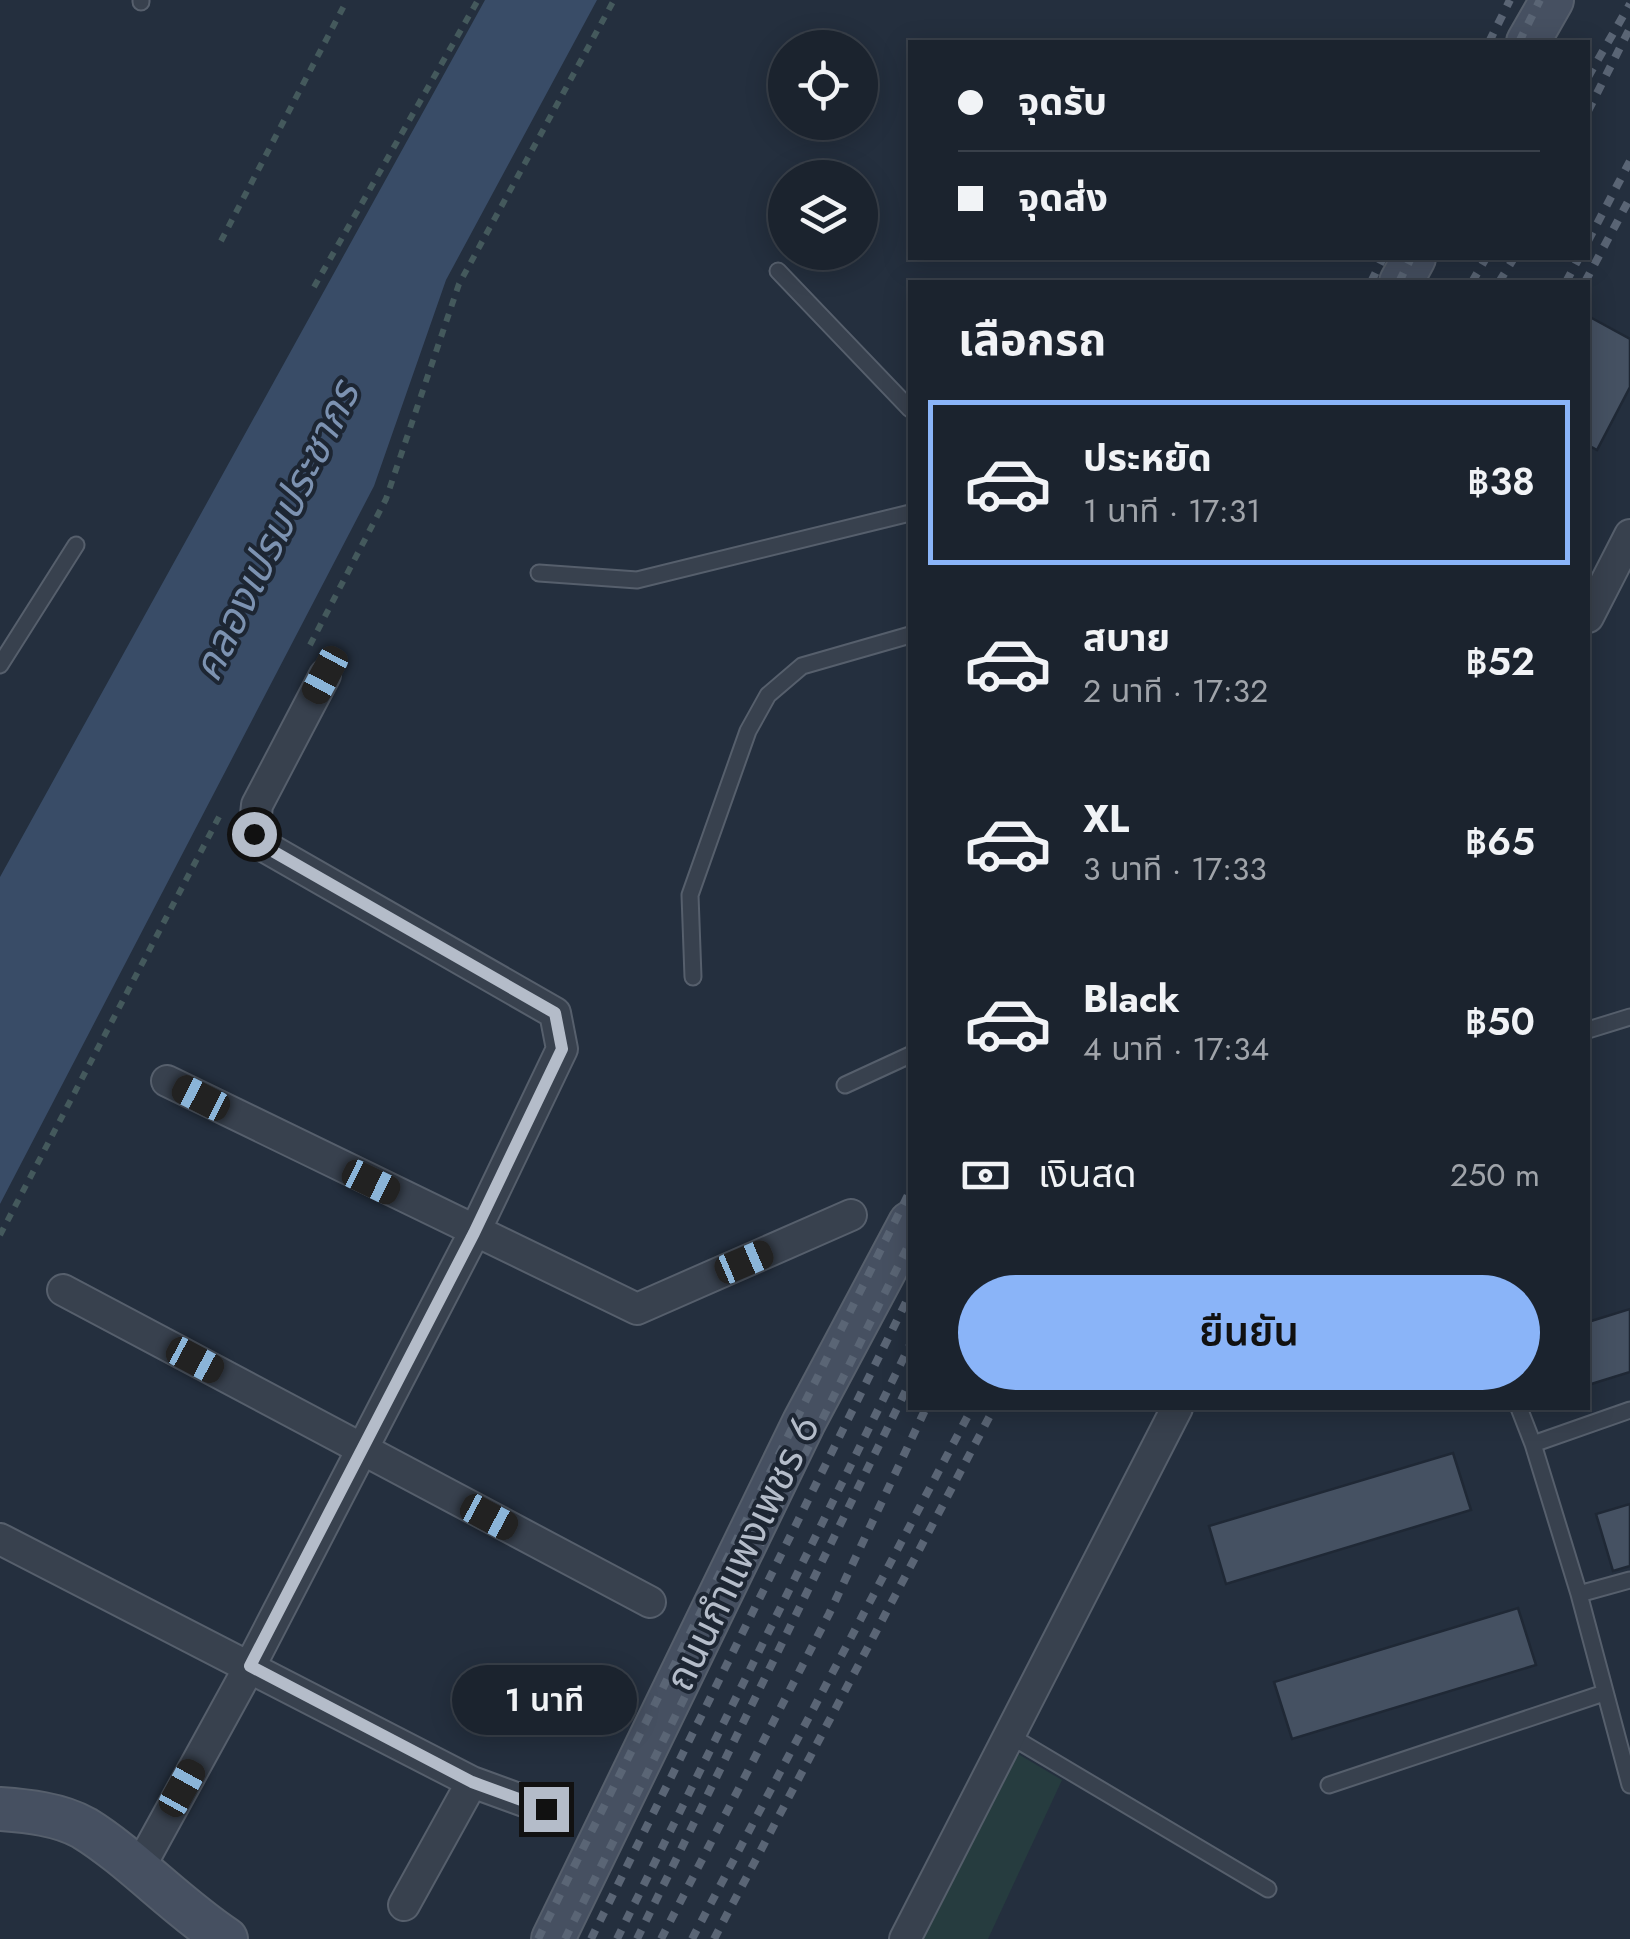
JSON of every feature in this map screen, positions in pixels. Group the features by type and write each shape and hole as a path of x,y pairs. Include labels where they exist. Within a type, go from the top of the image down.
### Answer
{"street":[{"path":"1529,40 1552,0"},
{"path":"1590,613 1630,535"},
{"path":"137,1872 250,1666 474,1233 562,1049 562,1030 555,1013 262,845 254,834 257,805 314,666"},
{"path":"167,1081 636,1309 851,1216"},
{"name":"ถนนกำแพงเพชร 6","path":"553,1939 804,1422 908,1228"},
{"path":"63,1290 650,1602"},
{"path":"905,1939 1176,1410"},
{"path":"0,1540 472,1782 546,1809"},
{"path":"404,1905 472,1782"},
{"path":"0,1809 42,1813 83,1828 226,1939"}],"lane":[{"path":"778,270 908,406"},
{"path":"539,573 636,580 908,513"},
{"path":"0,665 76,545"},
{"path":"693,976 690,895 748,731 768,695 802,666 908,636"},
{"path":"1590,1029 1630,1018"},
{"path":"845,1086 908,1056"},
{"path":"1521,1410 1580,1594 1630,1785"},
{"path":"1533,1444 1630,1410"},
{"path":"1580,1594 1630,1580"},
{"path":"1329,1785 1604,1692"},
{"path":"1008,1734 1268,1888"}],"path":[{"path":"221,241 347,0"},
{"path":"314,287 478,0"},
{"path":"314,666 386,500 459,284 614,0"},
{"path":"0,1235 230,797"}],"green space":[{"path":"1013,1751 1062,1780 988,1939 914,1939"}],"water":[{"name":"คลองเปรมประชากร","path":"485,0 597,0 446,280 374,486 0,1204 0,877"}],"building":[{"path":"1590,317 1630,339 1630,387 1597,450 1590,446"},
{"path":"1630,1309 1630,1372 1590,1384 1590,1321"},
{"path":"1453,1453 1471,1510 1226,1584 1209,1526"},
{"path":"1630,1504 1630,1566 1613,1571 1596,1514"},
{"path":"1518,1608 1536,1665 1292,1739 1274,1682"}],"railway":[{"path":"1490,40 1510,0"},
{"path":"1520,40 1540,0"},
{"path":"1590,74 1630,4"},
{"path":"1590,107 1630,28"},
{"path":"1590,237 1630,161"},
{"path":"1586,280 1630,198"},
{"path":"1372,280 1382,260"},
{"path":"1400,280 1410,260"},
{"path":"1473,280 1485,260"},
{"path":"1500,280 1513,260"},
{"path":"1567,280 1578,260"},
{"path":"538,1939 908,1195"},
{"path":"565,1939 908,1246"},
{"path":"591,1939 908,1298"},
{"path":"617,1939 908,1349"},
{"path":"637,1939 908,1386"},
{"path":"661,1939 829,1614 925,1410"},
{"path":"692,1939 971,1410"},
{"path":"714,1939 993,1410"}],"route":[{"path":"254,834 262,845 555,1013 562,1030 562,1049 474,1233 250,1666 472,1782 546,1809"}]}
